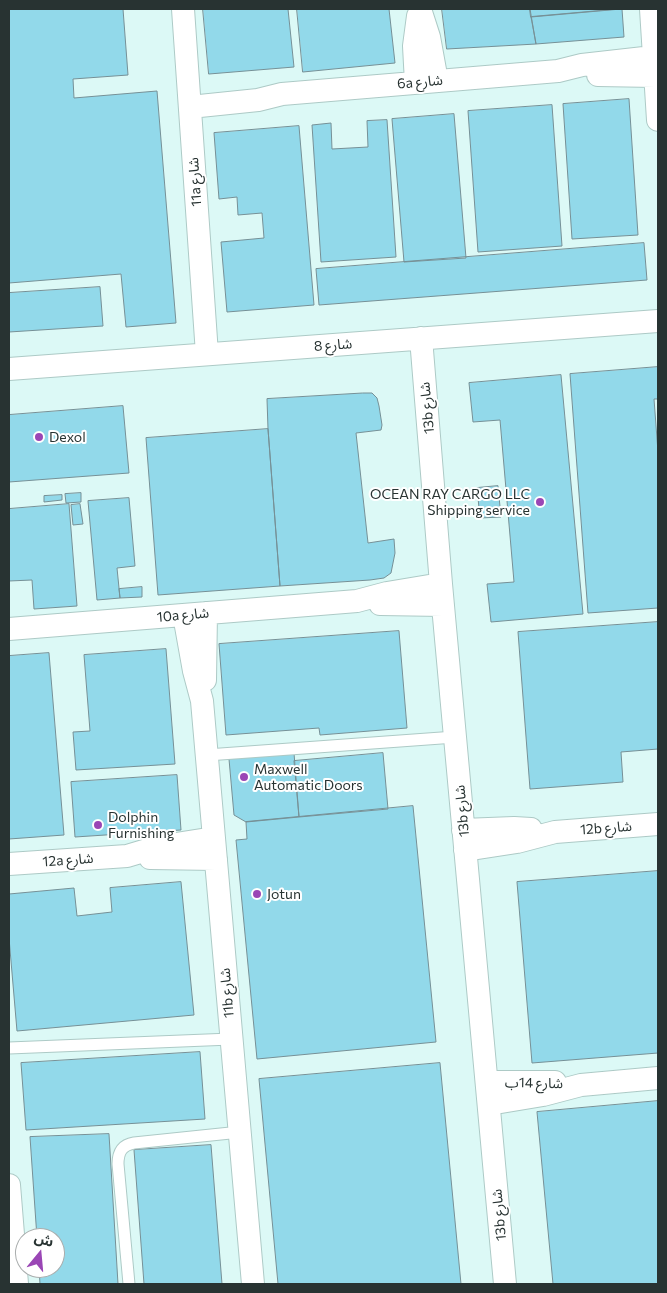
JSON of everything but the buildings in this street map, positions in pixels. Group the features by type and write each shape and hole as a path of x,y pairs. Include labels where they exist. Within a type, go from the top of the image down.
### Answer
{"street":[{"name":"11a شارع","path":"183,9 207,354"},
{"path":"420,9 429,37 426,82"},
{"path":"651,9 658,109"},
{"name":"6a شارع","path":"190,99 248,90 282,94 558,71 592,75 654,66"},
{"name":"شارع 8","path":"9,369 658,321"},
{"name":"13b شارع","path":"421,338 442,594 505,1284"},
{"name":"10a شارع","path":"9,629 357,601 388,604 442,594"},
{"name":"11b شارع","path":"195,614 206,670 202,701 253,1284"},
{"name":"12b شارع","path":"464,840 514,828 554,832 658,824"},
{"name":"12a شارع","path":"9,864 127,856 158,859 215,848"},
{"name":"شارع 14ب","path":"488,1093 543,1095 581,1085 658,1078"},
{"path":"9,1185 17,1284"}],"lane":[{"path":"207,755 455,737"},
{"path":"9,1048 232,1039"},
{"path":"129,1284 118,1164 118,1156 121,1149 127,1144 134,1143 240,1132"}],"place":[{"name":"Dexol","path":"39,437"},
{"name":"OCEAN RAY CARGO LLC Shipping service","path":"540,502"},
{"name":"Maxwell Automatic Doors","path":"244,777"},
{"name":"Dolphin Furnishing","path":"98,825"},
{"name":"Jotun","path":"257,894"}]}
